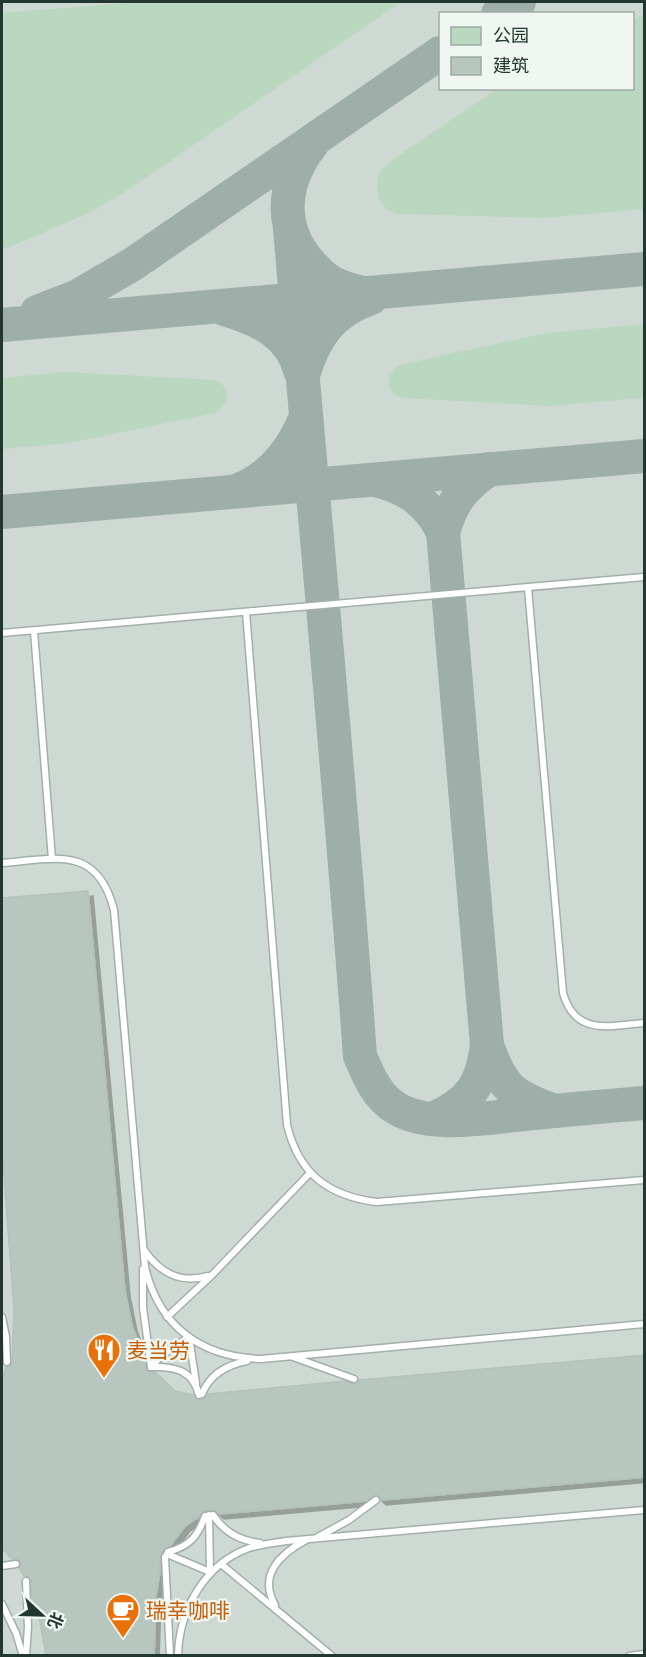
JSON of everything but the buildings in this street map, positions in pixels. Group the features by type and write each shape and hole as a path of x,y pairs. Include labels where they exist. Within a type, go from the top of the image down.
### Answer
{"lane":[{"path":"2,633 645,577"},
{"path":"528,588 562,993 571,1013 587,1024 605,1026 645,1023"},
{"path":"246,612 287,1125 291,1139 310,1173 344,1196 377,1202 645,1180"},
{"path":"34,630 52,859"},
{"path":"2,863 71,859 86,864 99,875 109,889 114,910 143,1249 149,1285 167,1317 189,1337 229,1355 261,1359"},
{"path":"167,1317 212,1275 310,1173"},
{"path":"143,1249 153,1263 168,1275 187,1279 212,1275"},
{"path":"143,1249 143,1308 151,1367"},
{"path":"2,1317 7,1362"},
{"path":"151,1367 179,1369 192,1378 201,1395 212,1377 223,1369 234,1364 261,1359 645,1324"},
{"path":"151,1367 162,1355 189,1337"},
{"path":"189,1337 197,1386"},
{"path":"289,1356 354,1379"},
{"path":"277,1609 269,1588 274,1566 281,1556 290,1549 349,1520 376,1500"},
{"path":"178,1656 181,1630 193,1598 210,1572 221,1563 250,1548 312,1539 645,1510"},
{"path":"209,1515 233,1535 267,1544"},
{"path":"167,1554 194,1539 209,1515"},
{"path":"209,1515 210,1572"},
{"path":"167,1554 210,1572"},
{"path":"167,1554 170,1656"},
{"path":"2,1559 16,1564 2,1566"},
{"path":"221,1563 332,1656"},
{"path":"24,1656 28,1627 26,1581"},
{"path":"2,1604 24,1656"},
{"path":"629,1656 645,1654"}],"shaded area":[{"path":"2,2 644,2 644,1655 2,1656"}],"green space":[{"path":"138,2 401,2 134,186 89,213 2,249 2,13"},
{"path":"644,14 644,209 545,218 398,214 386,209 379,199 377,186 379,172 392,160 496,90 634,90 634,19"},
{"path":"644,324 644,398 549,406 403,398 394,395 388,385 390,375 399,365 546,333"},
{"path":"65,372 216,380 225,388 227,396 224,404 216,413 69,443 2,449 2,378"}],"taxiway":[{"path":"502,12 519,2"},
{"path":"37,312 78,296 133,264 439,54"},
{"path":"312,144 302,158 290,188 288,219 292,234 299,249 322,276 338,285 362,293"},
{"path":"290,228 360,1056 383,1098 410,1115 427,1118 483,1119 644,1103"},
{"path":"2,325 644,269"},
{"path":"303,375 313,348 326,327 345,310 371,298"},
{"path":"224,309 260,323 281,337 289,346 300,370"},
{"path":"239,490 271,470 287,452 305,419"},
{"path":"2,512 644,456"},
{"path":"443,532 450,512 460,496 466,488 490,469"},
{"path":"376,480 398,487 416,498 431,513 443,532 487,1045 498,1071 511,1088 528,1100 555,1111"},
{"path":"433,1119 456,1106 472,1091 482,1071 487,1045"}],"place":[{"name":"麦当劳","path":"104,1379"},
{"name":"瑞幸咖啡","path":"123,1639"}]}
